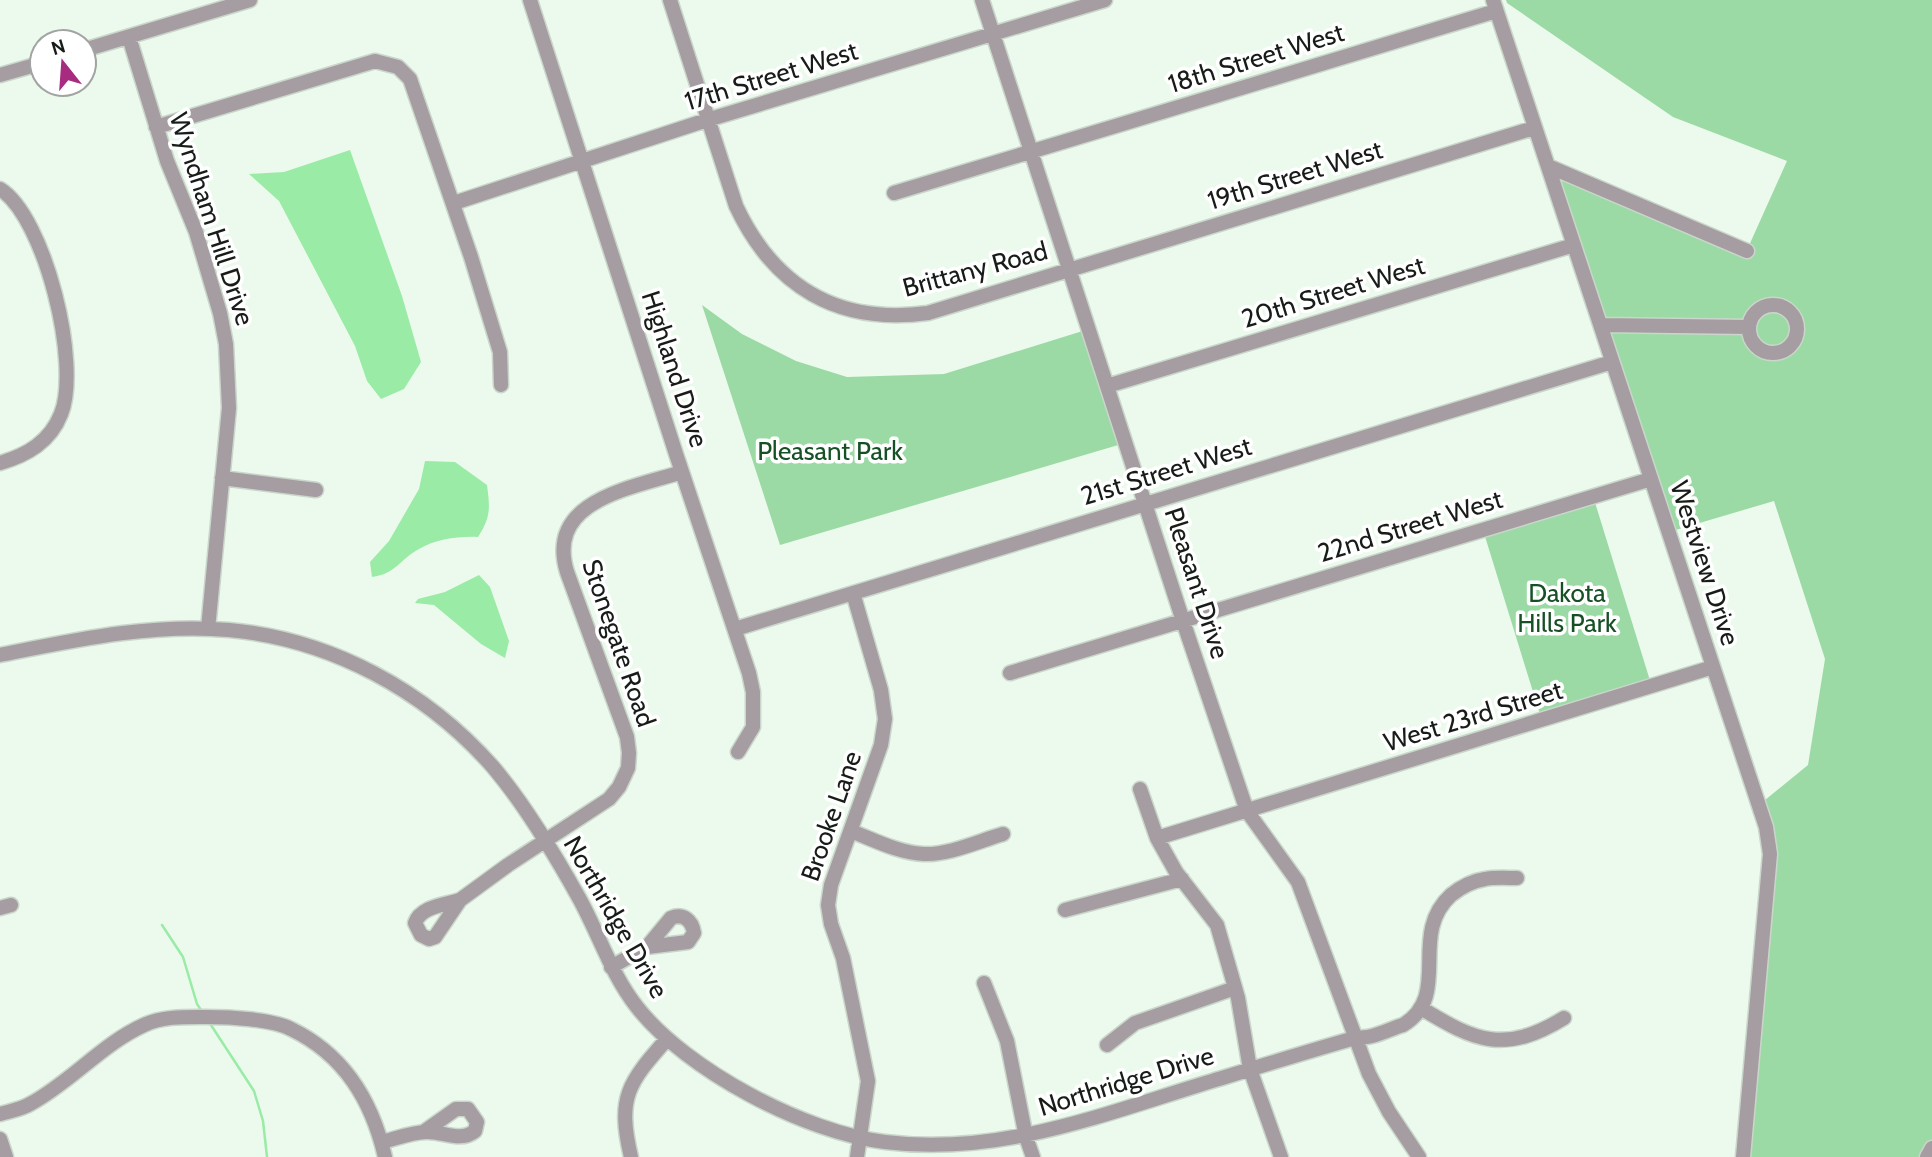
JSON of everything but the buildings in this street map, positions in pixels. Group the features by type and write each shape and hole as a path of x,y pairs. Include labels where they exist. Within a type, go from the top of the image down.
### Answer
{"street":[{"path":"98,46 250,0"},
{"name":"Highland Drive","path":"530,0 749,673 754,710 753,727 738,752"},
{"name":"Brittany Road","path":"670,0 736,206 762,253 799,286 856,312 891,316 928,313 1069,269"},
{"name":"Pleasant Drive","path":"982,0 1247,811 1298,882 1368,1074 1419,1157"},
{"name":"17th Street West","path":"454,204 708,120 1105,0"},
{"name":"Westview Drive","path":"1494,5 1766,827 1769,853 1742,1157"},
{"name":"18th Street West","path":"894,193 1494,5"},
{"name":"Wyndham Hill Drive","path":"129,37 156,127 189,213 223,328 228,360 229,392 208,629"},
{"path":"156,127 376,61 398,67 410,79 454,204 500,352 501,385"},
{"path":"0,75 28,67"},
{"name":"19th Street West","path":"1069,269 1534,128"},
{"path":"1548,166 1747,251"},
{"path":"0,189 11,195 44,259 61,317 67,370 63,410 50,434 26,454 0,463"},
{"name":"20th Street West","path":"1107,386 1574,245"},
{"path":"1601,325 1749,327"},
{"name":"21st Street West","path":"735,629 1612,362"},
{"name":"Stonegate Road","path":"460,900 609,799 622,783 628,768 626,732 567,572 564,556 567,533 575,517 587,505 682,472"},
{"path":"222,478 316,490"},
{"name":"22nd Street West","path":"1010,673 1651,479"},
{"name":"Brooke Lane","path":"853,593 881,690 885,719 881,745 831,885 828,905 845,969 850,1004 868,1081 857,1157"},
{"name":"Northridge Drive","path":"0,654 103,636 208,629 270,636 310,647 363,667 411,695 444,720 475,748 502,779 580,900 611,967 635,1004 667,1039 691,1058 759,1099 796,1117 861,1138 952,1146 1026,1137 1355,1038 1373,1036 1403,1025 1421,1008"},
{"name":"West 23rd Street","path":"1157,838 1713,667"},
{"path":"1140,789 1157,838 1182,879 1217,925 1235,988 1250,1069 1281,1157"},
{"path":"851,831 900,850 924,854 942,852 1003,834"},
{"path":"1517,878 1474,882 1457,891 1443,904 1436,914 1430,933 1428,990 1421,1008 1460,1032 1493,1040 1534,1034 1563,1018"},
{"path":"1065,910 1182,879"},
{"path":"611,967 647,947"},
{"path":"984,983 1007,1041 1026,1137 1033,1157"},
{"path":"1107,1045 1135,1023 1235,988"},
{"path":"0,1114 29,1105 114,1041 146,1024 173,1018 240,1018 289,1027 329,1052 359,1088 379,1129 385,1157"},
{"path":"631,1157 625,1126 627,1098 638,1072 667,1039"},
{"path":"382,1142 425,1131"},
{"path":"0,1139 6,1157"},
{"path":"1927,1157 1932,1148"}],"green space":[{"path":"1506,0 1932,0 1932,1148 1927,1157 1743,1157 1769,854 1759,805 1808,765 1825,659 1774,501 1669,532 1548,166 1747,250 1787,161 1673,117"},
{"name":"Pleasant Park","path":"702,305 742,334 796,361 847,377 944,374 1089,329 1125,443 780,545"},
{"name":"Dakota Hills Park","path":"1593,496 1652,687 1542,721 1483,530"}],"shaded area":[{"path":"350,150 402,296 421,362 404,389 381,399 367,381 355,346 279,201 249,174 284,172"},
{"path":"425,461 455,462 487,485 489,506 485,524 478,537 433,543 413,553 387,573 372,577 370,562 389,541 419,489"},
{"path":"479,575 490,587 509,641 505,658 481,644 434,605 415,603 418,599 445,592"}],"waterway":[{"path":"162,925 183,957 201,1010"},
{"path":"209,1022 254,1091 263,1121 267,1157"}]}
